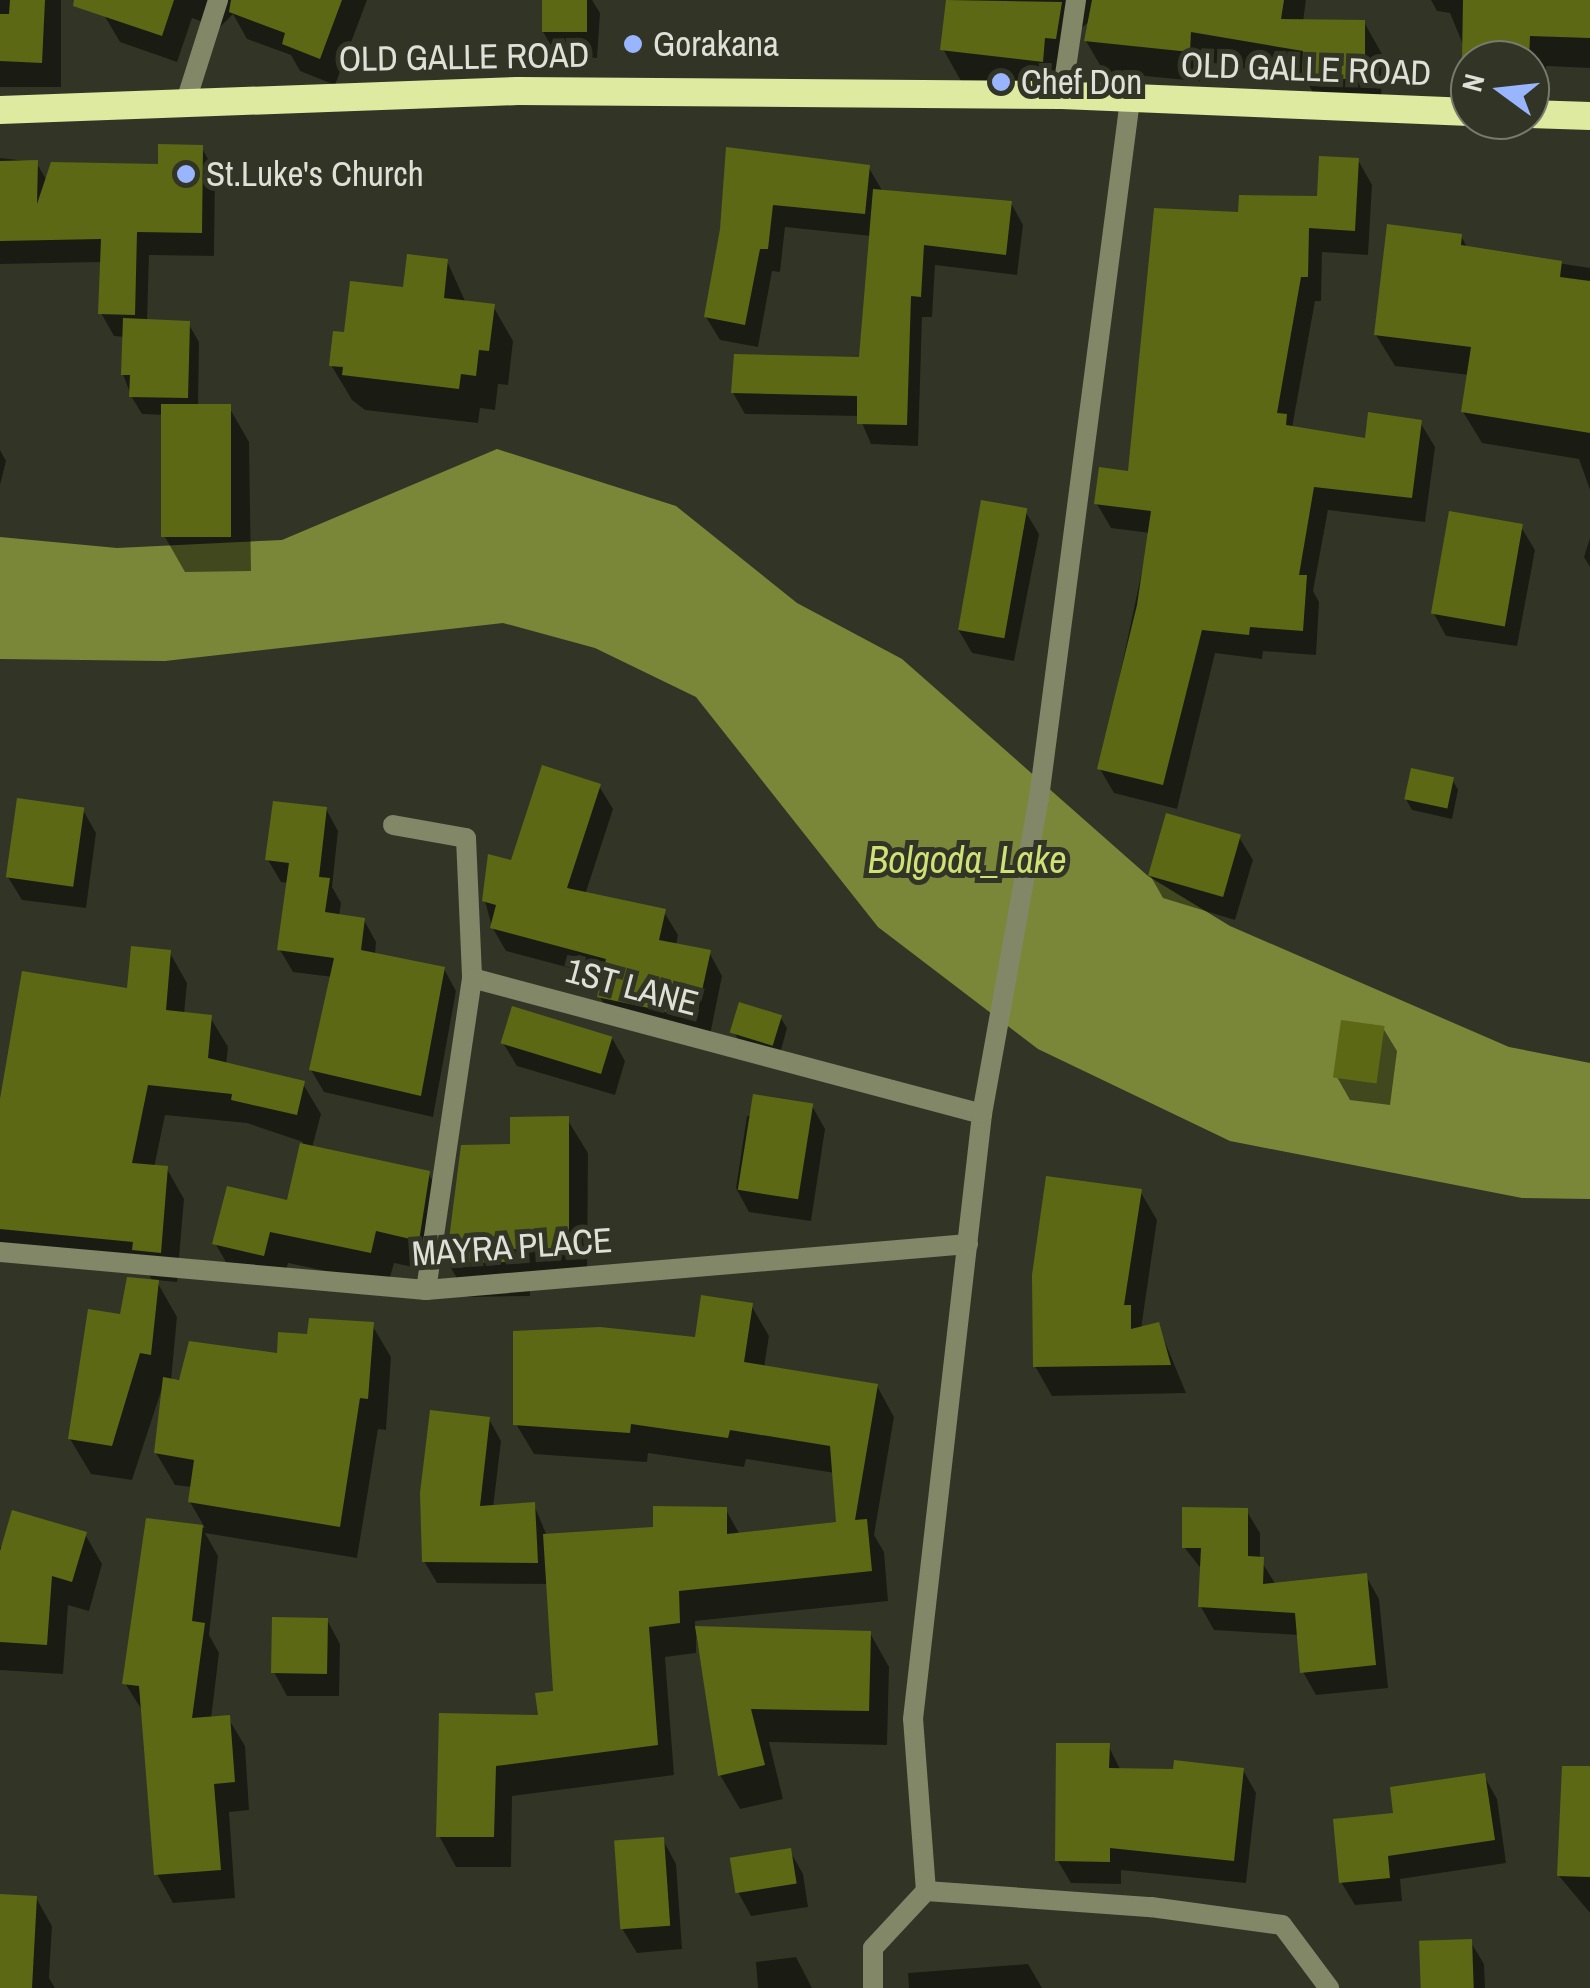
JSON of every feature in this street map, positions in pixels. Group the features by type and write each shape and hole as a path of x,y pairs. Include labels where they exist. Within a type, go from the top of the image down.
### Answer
{"highway":[{"name":"OLD GALLE ROAD","path":"0,110 518,91 1062,95 1450,111"},
{"path":"1550,115 1590,116"}],"street":[{"path":"186,101 218,0"},
{"path":"1062,95 1076,0"},
{"path":"873,1988 874,1948 926,1891 913,1719 985,1105 1039,798 1130,100"},
{"path":"393,826 466,838 472,978 426,1290"},
{"name":"1ST LANE","path":"472,978 985,1105"},
{"name":"MAYRA PLACE","path":"0,1252 426,1290 968,1244"},
{"path":"926,1891 1151,1907 1282,1924 1329,1988"}],"water":[{"name":"Bolgoda_Lake","path":"497,449 676,506 797,603 902,659 1148,876 1230,926 1509,1047 1590,1063 1590,1199 1522,1198 1230,1141 1038,1049 878,927 696,697 595,648 503,623 165,661 0,659 0,537 117,548 282,540"}],"building":[{"path":"10,0 45,0 42,63 0,61 0,14 9,14"},
{"path":"74,0 174,0 162,36 73,6"},
{"path":"231,0 342,0 320,59 282,44 285,33 229,12"},
{"path":"542,0 587,0 587,32 542,32"},
{"path":"946,0 1062,2 1056,39 1045,38 1043,62 940,50"},
{"path":"1092,0 1284,0 1281,19 1365,20 1365,79 1302,79 1303,51 1191,32 1190,52 1084,41"},
{"path":"1463,0 1590,0 1590,38 1462,40"},
{"path":"158,144 203,145 202,233 137,232 135,315 98,314 101,239 0,241 0,161 38,160 37,204 51,162 158,164"},
{"path":"726,147 870,165 865,214 773,205 768,249 760,249 745,325 704,317 720,229"},
{"path":"1319,156 1359,158 1355,231 1309,228 1308,277 1301,277 1277,413 1287,414 1286,425 1365,438 1368,412 1422,420 1412,498 1314,487 1299,575 1307,575 1303,631 1250,627 1249,635 1202,630 1163,785 1097,769 1137,605 1151,511 1094,504 1099,467 1128,471 1154,208 1238,212 1239,195 1317,196"},
{"path":"873,189 1012,201 1006,255 924,245 921,297 911,296 907,425 857,424 857,396 731,393 734,354 859,357"},
{"path":"1387,224 1462,234 1461,245 1562,261 1560,277 1590,281 1590,433 1461,412 1471,347 1374,335"},
{"path":"407,254 448,259 444,298 495,304 489,351 479,350 476,376 461,374 459,389 342,375 343,367 329,366 333,331 344,332 350,281 403,287"},
{"path":"123,318 190,321 188,398 129,397 130,375 121,375"},
{"path":"161,404 231,404 231,537 161,537"},
{"path":"981,500 1027,508 1004,638 958,630"},
{"path":"1449,511 1523,524 1505,626 1431,613"},
{"path":"542,765 601,784 567,888 666,909 659,940 711,950 696,1018 597,997 606,959 490,928 496,905 482,901 488,854 511,860"},
{"path":"1411,768 1454,777 1447,808 1404,799"},
{"path":"17,798 84,807 73,887 6,877"},
{"path":"273,801 327,807 319,877 330,878 325,912 365,918 361,950 445,967 421,1096 309,1070 334,958 277,950 289,863 265,860"},
{"path":"1166,813 1241,834 1223,897 1148,875"},
{"path":"131,946 171,950 166,1010 212,1015 208,1058 305,1081 297,1115 231,1100 232,1094 148,1085 132,1163 168,1166 161,1253 132,1250 133,1242 0,1229 0,1099 22,971 127,988"},
{"path":"739,1002 782,1015 773,1046 730,1033"},
{"path":"512,1006 612,1037 601,1074 501,1043"},
{"path":"1341,1020 1385,1026 1376,1084 1333,1077"},
{"path":"753,1094 813,1104 798,1199 738,1190"},
{"path":"569,1116 569,1248 512,1249 512,1262 446,1263 461,1145 510,1144 510,1117"},
{"path":"300,1143 430,1171 419,1241 376,1231 371,1253 270,1232 264,1256 212,1244 227,1186 287,1200"},
{"path":"1046,1176 1142,1189 1124,1305 1131,1305 1131,1329 1159,1322 1171,1365 1033,1367 1032,1275"},
{"path":"127,1277 159,1280 151,1355 140,1353 112,1446 68,1439 88,1309 120,1314"},
{"path":"701,1295 753,1303 744,1362 878,1384 855,1520 867,1519 872,1571 679,1591 680,1623 649,1627 658,1745 496,1766 494,1837 436,1837 439,1713 538,1715 535,1693 553,1691 543,1534 653,1527 653,1506 727,1507 727,1534 836,1522 830,1446 730,1430 728,1438 631,1424 630,1433 513,1425 513,1331 600,1327 695,1337"},
{"path":"309,1318 374,1322 368,1399 360,1398 340,1527 188,1502 194,1460 154,1453 163,1377 179,1380 189,1341 277,1353 278,1332 307,1334"},
{"path":"430,1410 490,1417 480,1506 535,1502 538,1563 422,1562 420,1493"},
{"path":"1182,1507 1248,1508 1248,1556 1264,1557 1263,1584 1367,1573 1376,1665 1300,1673 1295,1613 1198,1607 1201,1548 1182,1548"},
{"path":"12,1510 87,1532 72,1582 52,1576 47,1645 0,1642 0,1551"},
{"path":"146,1518 203,1525 192,1621 205,1623 192,1718 230,1715 235,1782 214,1784 221,1870 154,1875 139,1686 122,1684"},
{"path":"272,1617 328,1618 327,1674 271,1673"},
{"path":"695,1626 871,1631 869,1711 751,1709 765,1765 718,1776"},
{"path":"1056,1743 1110,1743 1109,1768 1173,1769 1174,1760 1244,1768 1234,1861 1110,1848 1110,1862 1055,1861"},
{"path":"1562,1766 1590,1766 1590,1877 1557,1876"},
{"path":"1485,1773 1495,1840 1388,1856 1390,1878 1339,1883 1333,1819 1393,1813 1390,1787"},
{"path":"664,1837 670,1926 620,1929 614,1840"},
{"path":"791,1848 797,1884 735,1893 730,1858"},
{"path":"0,1894 37,1896 32,1988 0,1988"},
{"path":"1472,1939 1474,1988 1421,1988 1419,1941"}],"place":[{"name":"Gorakana","path":"633,44"},
{"name":"Chef Don","path":"1001,82"},
{"name":"St.Luke's Church","path":"186,174"}]}
